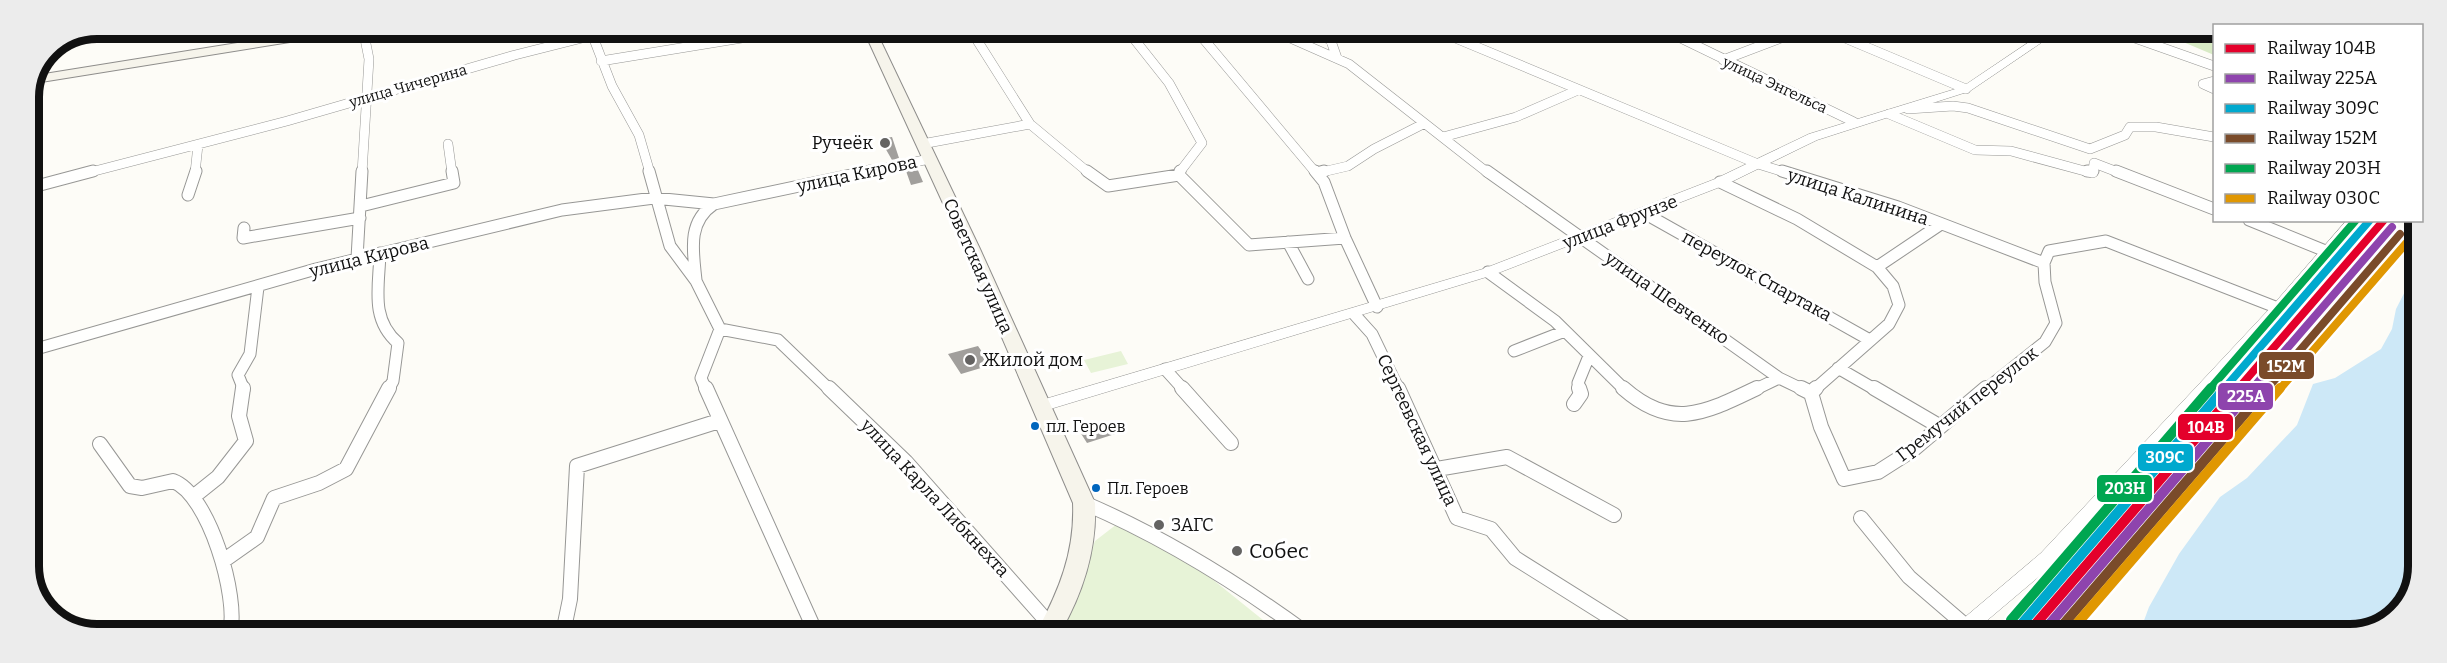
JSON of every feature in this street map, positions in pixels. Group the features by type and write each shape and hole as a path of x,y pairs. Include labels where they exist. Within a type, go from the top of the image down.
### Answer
{"main road":[{"path":"42,78 284,39"},
{"name":"Советская улица","path":"874,39 972,249 1084,503"},
{"path":"1053,624 1072,579 1085,536 1084,503"}],"street":[{"path":"357,258 369,59 365,39"},
{"name":"улица Чичерина","path":"39,185 367,99 568,39"},
{"path":"594,39 612,86 639,135 670,246 696,281 720,329 701,378 812,624"},
{"path":"601,61 736,39"},
{"path":"976,39 1030,124 1069,159 1108,186 1179,175"},
{"path":"1135,39 1163,72 1180,98 1202,142 1180,170 1179,175"},
{"path":"1204,39 1324,182 1345,238 1377,307"},
{"name":"улица Шевченко","path":"1294,39 1337,57 1504,185 1779,378 1811,393"},
{"name":"улица Шевченко","path":"1328,39 1337,57"},
{"name":"улица Калинина","path":"1457,39 1758,164 1898,207 2044,263"},
{"name":"улица Энгельса","path":"1682,39 1854,122"},
{"path":"1723,60 1779,39"},
{"path":"1847,39 1966,89"},
{"name":"улица Фрунзе","path":"1041,406 1488,272 1720,182 1813,137 1854,122 1889,114 1966,89 2041,39"},
{"path":"2140,39 2213,66"},
{"path":"2213,81 2203,84 2213,89"},
{"path":"1443,137 1516,117 1578,90"},
{"path":"1908,108 1953,106 1968,108 2090,149 2125,135 2130,127 2156,127 2213,137"},
{"path":"1889,114 1975,150 2011,151 2093,173 2094,163 2090,149"},
{"path":"1317,173 1348,166 1374,149 1424,123"},
{"name":"улица Кирова","path":"39,348 357,258 565,209 656,197 689,198 714,204 1030,124"},
{"path":"361,206 454,183 448,144"},
{"path":"189,195 197,168 198,145"},
{"path":"2094,163 2213,209"},
{"path":"1179,175 1249,244 1345,238"},
{"path":"1720,182 1797,219 1877,267 1893,286 1899,305 1889,324 1868,339 1811,393"},
{"path":"696,281 694,228 704,209 714,204"},
{"name":"переулок Спартака","path":"1644,213 1868,339"},
{"path":"244,228 243,238 360,218"},
{"path":"2254,222 2328,252"},
{"path":"1969,624 2048,558 2278,308 2353,222"},
{"path":"1877,267 1941,224"},
{"path":"2044,263 2049,251 2106,241 2278,308"},
{"path":"1288,242 1308,279"},
{"path":"223,561 248,547 262,533 274,498 319,483 346,469 375,418 393,381 398,343 385,332 379,317 380,252"},
{"name":"Гремучий переулок","path":"1811,393 1821,427 1844,479 1878,472 1914,449 1939,426 2045,342 2056,323 2045,282 2044,263"},
{"path":"1488,272 1565,331 1588,356 1638,400 1660,411 1681,416 1699,412 1779,378"},
{"path":"194,497 218,477 246,441 241,429 239,410 245,389 244,380 238,375 250,354 258,287"},
{"name":"Сергеевская улица","path":"1354,314 1372,334 1437,469 1457,519 1491,529 1515,558 1620,624"},
{"name":"улица Карла Либкнехта","path":"720,329 778,340 906,462 1045,624"},
{"path":"1514,351 1565,331"},
{"path":"1574,404 1581,393 1578,383 1588,356"},
{"path":"1838,368 1939,426"},
{"path":"1165,369 1231,442"},
{"path":"565,624 570,599 577,466 719,421"},
{"path":"100,444 129,485 138,488 170,480 178,483 194,497 223,561 234,616 232,624"},
{"path":"1437,469 1506,457 1614,515"},
{"path":"1084,503 1130,521 1240,585 1294,624"},
{"path":"1861,518 1898,568 1956,624"}],"green space":[{"path":"2176,39 2210,39 2213,41 2213,55"},
{"path":"1121,351 1128,364 1091,373 1084,360"},
{"path":"1117,524 1191,562 1268,624 1063,624 1095,541"}],"water":[{"path":"2408,286 2408,566 2404,588 2391,607 2368,621 2350,624 2143,624 2149,607 2179,554 2220,497 2247,478 2297,425 2313,384 2335,378 2381,349 2392,329 2396,309"}],"building":[{"path":"892,137 899,158 892,160 880,139"},
{"path":"917,168 923,182 911,185 906,171"},
{"name":"Жилой дом","path":"978,346 991,365 961,374 948,354"},
{"path":"1110,423 1118,433 1087,443 1080,432"}],"rail line":[{"name":"203Н","path":"2011,620 2354,222"},
{"name":"309С","path":"2022,624 2368,222"},
{"name":"104В","path":"2036,624 2382,222"},
{"name":"225А","path":"2050,624 2392,227"},
{"name":"152М","path":"2064,624 2400,234"},
{"name":"030C","path":"2077,624 2408,241"}],"place":[{"name":"Ручеёк","path":"885,143"},
{"name":"Жилой дом","path":"970,360"},
{"name":"пл. Героев","path":"1035,426"},
{"name":"Пл. Героев","path":"1096,488"},
{"name":"ЗАГС","path":"1159,525"},
{"name":"Собес","path":"1237,551"}]}
